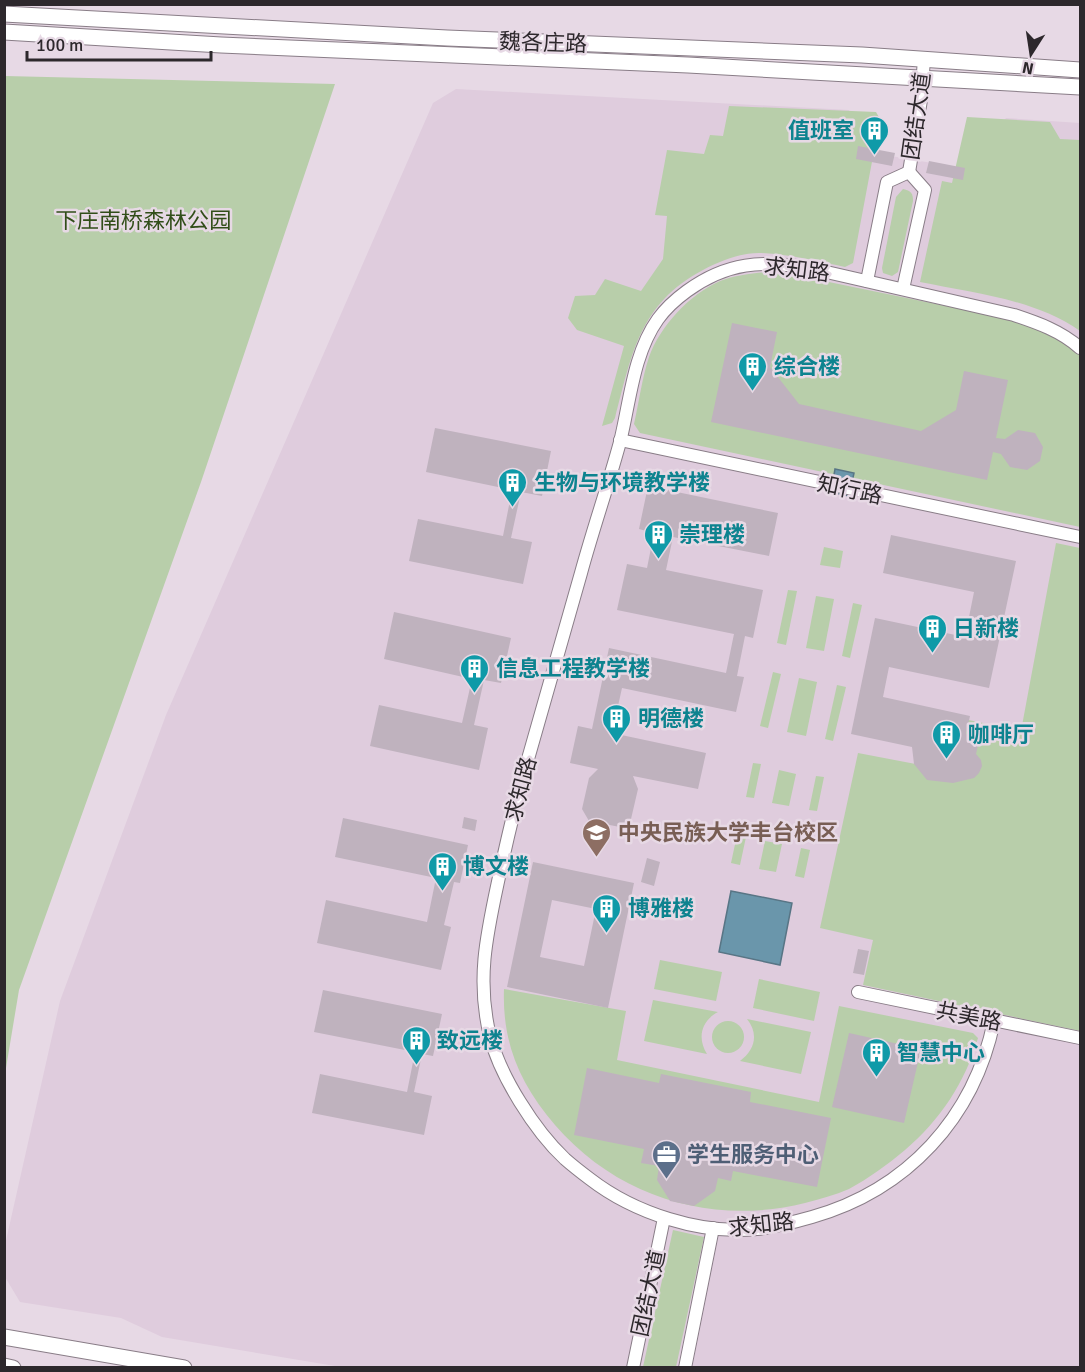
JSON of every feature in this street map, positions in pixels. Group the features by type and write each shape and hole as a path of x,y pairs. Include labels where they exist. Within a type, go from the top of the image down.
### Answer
{"main road":[{"name":"魏各庄路","path":"4,14 447,38 924,59 1080,70"},
{"name":"魏各庄路","path":"4,32 244,46 688,65 1080,87"},
{"path":"4,1337 184,1368"},
{"path":"4,1366 13,1368"}],"street":[{"name":"团结大道","path":"909,172 921,100 924,59"},
{"name":"团结大道","path":"867,281 887,182 909,172"},
{"name":"团结大道","path":"903,290 925,190 909,172"},
{"name":"求知路","path":"994,1021 978,1077 966,1097 929,1150 901,1175 826,1213 788,1224 755,1229 713,1228 664,1218 631,1205 601,1187 564,1159 536,1126 515,1094 490,1039 483,984 486,940 512,816 620,440 637,368 646,341 658,319 670,306 698,283 724,270 740,266 778,263 1014,315 1051,329 1080,348"},
{"name":"知行路","path":"620,440 1080,537"},
{"name":"共美路","path":"858,992 1080,1038"},
{"name":"团结大道","path":"633,1368 664,1218"},
{"path":"685,1368 713,1228"}],"shaded area":[{"name":"中央民族大学丰台校区","path":"456,89 849,110 862,151 961,168 1006,118 1080,123 1080,1367 341,1367 162,1337 121,1318 20,1302 5,1277 5,1245 60,1001 166,715 433,103"}],"green space":[{"name":"下庄南桥森林公园","path":"5,76 335,84 201,482 19,990 5,1074"},
{"path":"729,106 876,112 880,119 853,263 845,267 792,256 752,253 716,264 682,283 665,298 641,333 633,352 615,418 612,423 602,426 624,346 577,330 568,318 575,296 595,295 605,279 641,291 663,259 667,216 655,215 667,150 704,154 710,135 723,136"},
{"path":"967,117 1050,122 1060,139 1080,140 1080,331 1043,311 1023,304 920,282 942,181 952,183"},
{"path":"903,189 911,193 913,201 898,272 892,276 883,273 882,268 896,197"},
{"path":"775,271 1039,325 1080,353 1080,527 640,433 634,424 644,373 654,345 677,312 698,294 720,281 740,275"},
{"path":"1056,543 1080,548 1080,1031 863,985 873,940 820,928 858,753 947,770 959,718 1021,731"},
{"path":"824,547 843,551 840,568 820,565"},
{"path":"788,590 797,591 786,645 777,643"},
{"path":"816,596 834,599 824,651 806,648"},
{"path":"853,603 862,605 850,658 842,656"},
{"path":"773,672 781,674 768,728 760,726"},
{"path":"799,678 817,682 806,736 787,732"},
{"path":"837,685 846,687 833,741 825,739"},
{"path":"753,763 761,764 754,798 746,797"},
{"path":"779,770 796,774 789,806 772,803"},
{"path":"816,776 824,777 817,811 809,810"},
{"path":"737,835 746,837 740,865 731,863"},
{"path":"765,841 782,844 776,872 759,869"},
{"path":"801,848 810,850 804,878 795,876"},
{"path":"660,960 722,972 716,1001 654,989"},
{"path":"759,979 820,992 814,1021 753,1008"},
{"path":"504,989 626,1011 617,1060 819,1102 839,1006 973,1033 978,1038 966,1070 950,1100 940,1113 905,1150 864,1180 849,1189 805,1203 770,1209 736,1211 702,1208 669,1200 638,1188 608,1171 580,1150 555,1125 532,1094 516,1062 506,1027"},
{"path":"653,1000 718,1012 708,1020 702,1030 702,1042 707,1054 644,1041"},
{"path":"747,1019 811,1032 801,1074 740,1061 749,1052 754,1042 753,1030"},
{"path":"728,1021 739,1026 744,1037 739,1048 728,1053 717,1048 712,1037 717,1026"},
{"path":"673,1230 704,1237 676,1367 643,1367"}],"water":[{"path":"835,469 854,473 849,496 831,492"},
{"path":"731,891 792,903 780,965 719,952"}],"building":[{"name":"值班室","path":"858,146 895,153 892,166 856,159"},
{"path":"929,161 965,168 963,180 926,173"},
{"name":"综合楼","path":"732,323 777,332 770,367 799,404 921,431 956,410 964,371 1008,380 996,438 1005,439 1018,430 1035,433 1043,447 1040,461 1027,470 1010,467 1001,454 993,452 987,480 711,422"},
{"name":"生物与环境教学楼","path":"435,428 551,451 542,496 521,492 511,538 532,542 523,584 409,561 418,519 503,536 512,490 426,472"},
{"path":"648,486 778,513 769,556 673,537 666,570 763,590 753,638 745,636 737,676 744,677 736,712 622,688 612,733 706,753 698,789 633,776 638,789 631,819 620,827 589,821 582,809 589,778 598,769 570,763 578,726 592,729 609,648 726,673 734,634 617,610 627,564 647,568 654,533 639,529"},
{"name":"日新楼","path":"891,535 1016,561 989,688 889,667 883,697 970,716 966,734 980,737 976,754 982,766 974,778 953,783 927,780 914,764 912,747 851,734 875,618 965,637 974,592 883,573"},
{"name":"信息工程教学楼","path":"394,612 511,638 501,683 484,680 474,725 488,728 479,770 370,746 379,705 462,723 472,679 384,659"},
{"path":"464,817 477,820 475,831 462,828"},
{"name":"博文楼","path":"343,818 468,845 460,883 454,882 444,925 451,927 441,970 317,943 326,900 427,922 436,878 335,857"},
{"path":"647,858 660,862 654,886 641,882"},
{"name":"博雅楼","path":"533,862 634,883 608,1008 507,987","holes":["552,900 596,909 584,966 540,957"]},
{"path":"858,949 869,951 864,975 853,973"},
{"name":"致远楼","path":"323,990 442,1014 433,1056 422,1054 414,1092 432,1096 424,1135 312,1113 320,1074 407,1092 415,1052 314,1032"},
{"name":"智慧中心","path":"849,1033 921,1049 904,1123 832,1107"},
{"path":"587,1068 659,1083 661,1074 751,1092 750,1102 831,1118 817,1187 733,1171 731,1181 718,1178 715,1191 694,1206 670,1201 657,1180 659,1166 641,1163 644,1149 574,1135"}],"place":[{"name":"值班室","path":"875,156"},
{"name":"综合楼","path":"753,392"},
{"name":"生物与环境教学楼","path":"513,508"},
{"name":"崇理楼","path":"658,560"},
{"name":"日新楼","path":"932,654"},
{"name":"信息工程教学楼","path":"475,694"},
{"name":"明德楼","path":"617,744"},
{"name":"咖啡厅","path":"947,760"},
{"name":"中央民族大学丰台校区","path":"597,858"},
{"name":"博文楼","path":"442,892"},
{"name":"博雅楼","path":"607,934"},
{"name":"致远楼","path":"416,1066"},
{"name":"智慧中心","path":"876,1078"},
{"name":"学生服务中心","path":"666,1180"}]}
